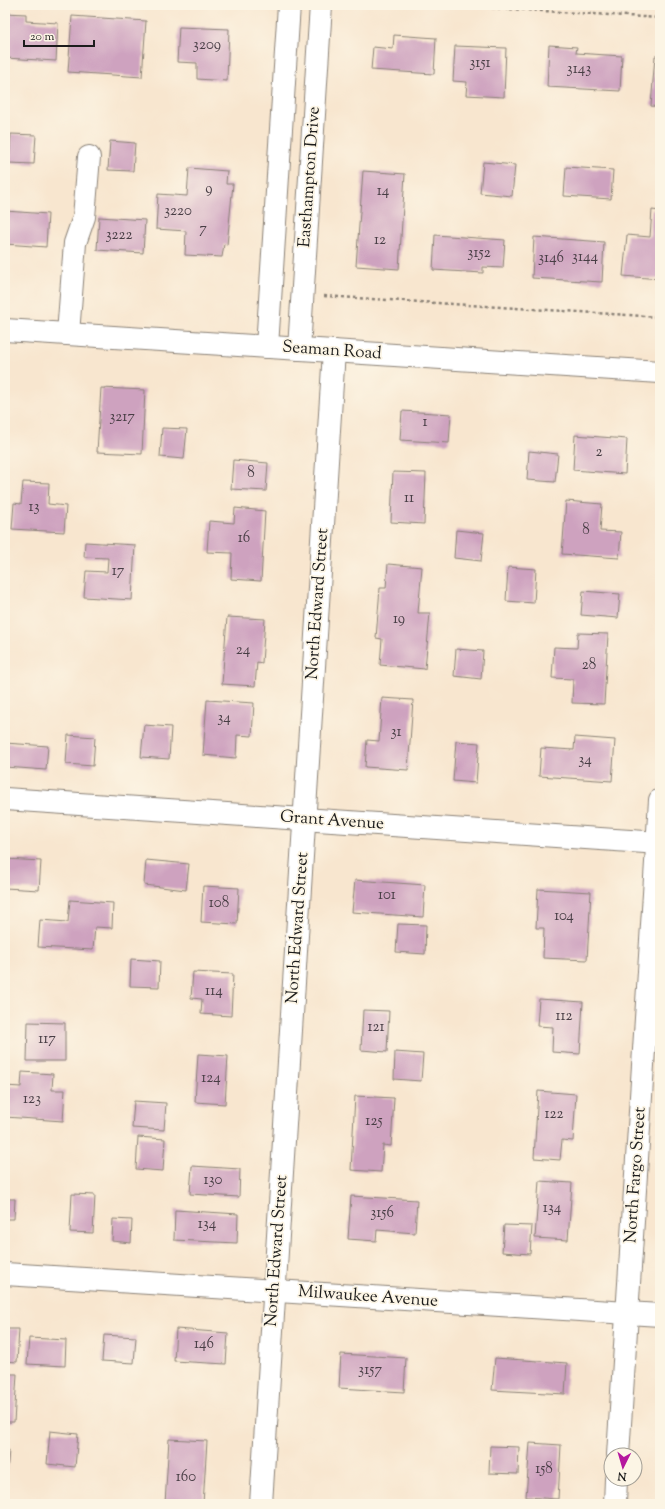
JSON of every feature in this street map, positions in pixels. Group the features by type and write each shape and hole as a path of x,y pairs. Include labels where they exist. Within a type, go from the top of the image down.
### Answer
{"street":[{"name":"Easthampton Drive","path":"267,347 288,5"},
{"name":"Easthampton Drive","path":"299,349 321,5"},
{"path":"68,334 75,243 84,217 89,157"},
{"name":"Seaman Road","path":"5,330 660,372"},
{"name":"North Edward Street","path":"261,1504 334,351"},
{"name":"Grant Avenue","path":"5,799 659,843"},
{"name":"North Fargo Street","path":"619,1447 659,843 660,800"},
{"name":"Milwaukee Avenue","path":"5,1274 660,1315"},
{"path":"615,1504 616,1487"}],"path":[{"path":"444,5 660,18"},
{"path":"327,296 660,317"}],"building":[{"path":"5,13 26,14 26,21 58,23 56,61 5,58"},
{"path":"72,16 146,21 142,77 68,72"},
{"path":"179,27 229,29 227,81 197,79 197,63 177,62"},
{"path":"394,35 436,38 434,74 371,70 373,47 393,49"},
{"path":"549,45 577,47 576,53 622,56 620,91 547,87"},
{"path":"455,46 506,48 504,97 466,95 467,82 453,81"},
{"path":"655,56 660,56 660,107 651,106"},
{"path":"11,134 36,135 34,164 9,163"},
{"path":"110,141 135,143 133,171 108,170"},
{"path":"483,162 515,165 512,196 480,193"},
{"path":"566,167 613,170 611,199 564,196"},
{"path":"189,168 227,171 226,184 233,184 227,245 224,244 222,257 185,255 186,231 156,229 158,194 187,196"},
{"path":"363,171 405,174 399,269 356,266"},
{"path":"652,210 660,211 660,279 623,276 627,235 650,237"},
{"path":"5,211 48,214 46,247 5,244"},
{"path":"99,217 145,220 143,253 97,250"},
{"path":"435,235 505,240 503,268 483,267 483,273 433,270"},
{"path":"534,237 604,242 602,282 532,278"},
{"path":"101,388 145,390 142,454 97,452"},
{"path":"402,411 451,414 449,443 400,440"},
{"path":"162,428 187,429 184,459 160,457"},
{"path":"575,435 627,439 625,474 573,470"},
{"path":"529,451 558,454 555,482 527,480"},
{"path":"233,460 268,463 266,491 231,489"},
{"path":"393,472 426,473 424,524 391,522"},
{"path":"23,482 49,483 48,504 66,506 64,532 12,529 14,503 21,504"},
{"path":"566,501 602,504 600,531 621,532 619,558 562,554"},
{"path":"235,508 265,511 261,581 231,579 232,553 207,552 209,521 234,523"},
{"path":"456,530 484,533 481,561 454,558"},
{"path":"85,542 135,545 132,600 84,597 86,571 107,572 108,558 84,557"},
{"path":"388,564 422,567 418,613 430,613 425,669 380,665 382,639 376,638 380,588 386,588"},
{"path":"508,567 536,569 534,603 506,601"},
{"path":"583,591 620,594 618,618 581,615"},
{"path":"227,617 265,619 262,663 257,662 255,686 222,684"},
{"path":"578,633 608,634 604,704 572,703 573,679 552,678 554,647 577,648"},
{"path":"456,649 483,651 481,679 454,676"},
{"path":"382,698 413,700 408,770 365,767 367,740 379,741"},
{"path":"207,700 254,703 252,736 237,735 236,758 203,755"},
{"path":"144,725 171,727 169,759 141,757"},
{"path":"68,735 95,737 93,766 66,764"},
{"path":"575,737 615,740 612,781 539,776 541,748 574,750"},
{"path":"456,741 479,743 476,783 453,781"},
{"path":"5,743 48,746 46,770 5,767"},
{"path":"5,859 41,861 39,890 5,888"},
{"path":"146,860 189,864 186,890 144,885"},
{"path":"355,880 425,885 423,917 352,912"},
{"path":"203,886 239,888 237,924 201,922"},
{"path":"538,889 591,892 587,960 543,958 544,928 536,928"},
{"path":"70,900 113,903 112,928 95,927 93,950 38,947 40,920 68,922"},
{"path":"398,924 426,925 425,954 396,952"},
{"path":"131,959 160,961 159,987 130,986"},
{"path":"193,972 233,974 231,1016 201,1014 202,999 191,998"},
{"path":"539,999 583,1002 580,1054 552,1052 553,1027 537,1026"},
{"path":"363,1010 389,1011 387,1052 361,1050"},
{"path":"28,1022 65,1023 65,1061 27,1061"},
{"path":"395,1052 423,1054 421,1081 394,1079"},
{"path":"198,1054 228,1056 225,1104 195,1102"},
{"path":"22,1072 53,1074 52,1090 65,1090 63,1121 5,1117 5,1086 21,1087"},
{"path":"538,1091 576,1094 573,1141 562,1140 560,1160 534,1158"},
{"path":"355,1096 394,1098 391,1146 383,1145 381,1172 351,1170"},
{"path":"134,1101 166,1103 164,1130 132,1128"},
{"path":"138,1137 165,1139 163,1171 136,1169"},
{"path":"192,1166 240,1169 239,1197 190,1194"},
{"path":"539,1181 572,1183 568,1240 535,1238"},
{"path":"72,1194 95,1195 93,1233 70,1232"},
{"path":"351,1196 417,1200 415,1233 377,1230 376,1241 348,1239"},
{"path":"5,1199 15,1199 14,1219 5,1219"},
{"path":"175,1210 238,1214 237,1243 174,1240"},
{"path":"113,1219 132,1220 131,1243 112,1241"},
{"path":"504,1225 532,1226 530,1254 502,1252"},
{"path":"5,1329 19,1329 17,1362 5,1361"},
{"path":"176,1329 228,1333 226,1364 174,1361"},
{"path":"104,1335 136,1337 134,1363 102,1361"},
{"path":"29,1338 66,1340 65,1366 27,1364"},
{"path":"341,1354 406,1358 404,1392 339,1388"},
{"path":"495,1358 567,1363 565,1394 492,1390"},
{"path":"5,1374 17,1374 14,1422 5,1422"},
{"path":"50,1431 78,1434 75,1467 47,1464"},
{"path":"169,1439 207,1441 203,1504 165,1504"},
{"path":"530,1443 561,1445 558,1499 526,1497"},
{"path":"490,1446 519,1447 518,1474 489,1473"},
{"path":"5,1450 9,1450 7,1474 5,1474"}]}
